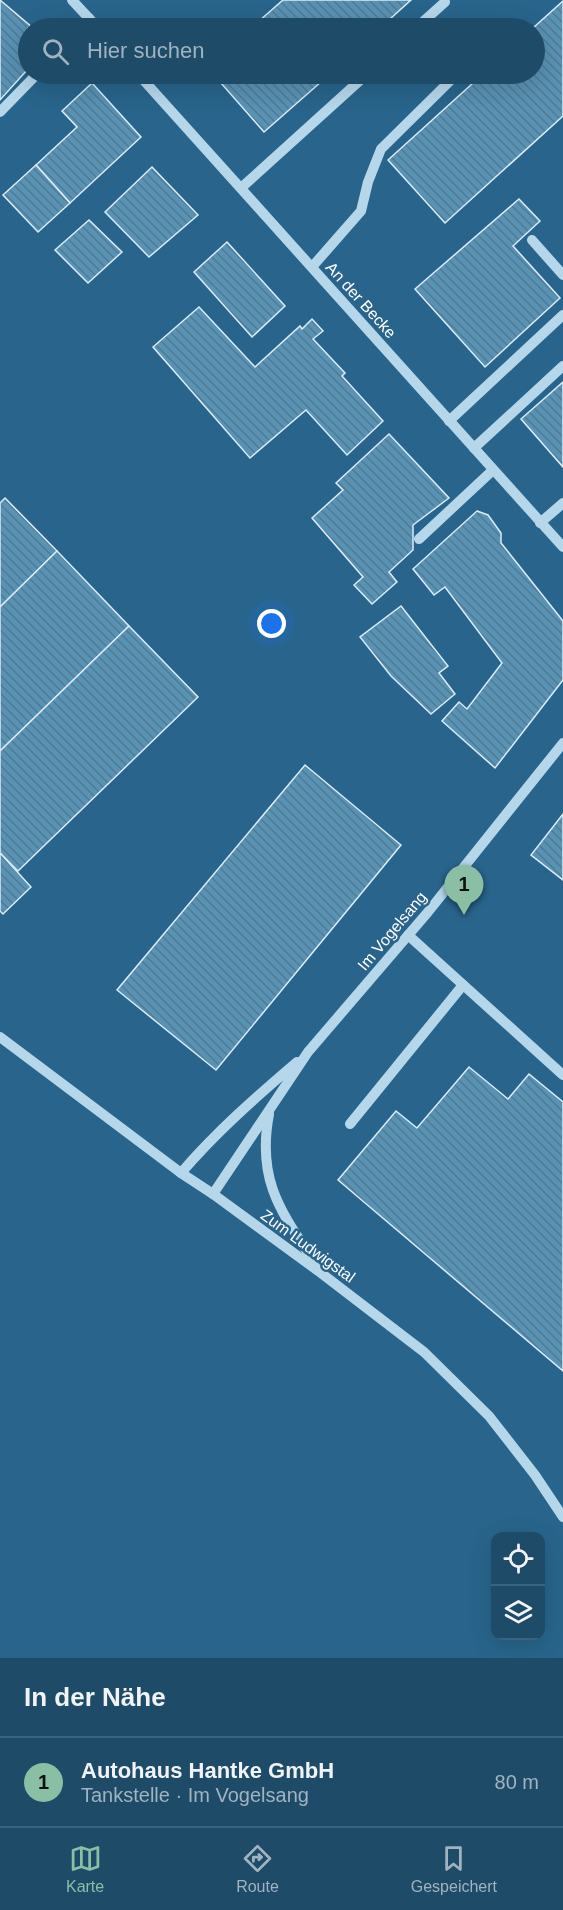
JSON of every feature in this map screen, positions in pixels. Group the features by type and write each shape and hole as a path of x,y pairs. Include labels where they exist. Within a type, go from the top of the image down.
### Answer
{"street":[{"path":"72,0 89,18"},
{"path":"427,18 445,2"},
{"path":"0,112 27,84"},
{"name":"An der Becke","path":"147,84 563,547"},
{"path":"241,188 356,84"},
{"path":"312,267 361,211 368,182 381,149 447,84"},
{"path":"532,240 563,275"},
{"path":"449,421 563,315"},
{"path":"474,448 563,366"},
{"path":"419,539 493,470"},
{"path":"540,523 563,503"},
{"name":"Im Vogelsang","path":"213,1194 308,1052 408,935 563,743"},
{"path":"408,935 563,1075"},
{"path":"350,1124 463,985"},
{"name":"Zum Ludwigstal","path":"0,1037 424,1352 489,1416 535,1475 563,1516"},
{"name":"Im Vogelsang","path":"181,1173 248,1104 308,1052"},
{"name":"Im Vogelsang","path":"271,1108 266,1144 266,1165 270,1183 280,1209 321,1274"}],"building":[{"path":"0,0 21,18 18,18 18,80 0,100"},
{"path":"283,0 411,0 391,18 262,18"},
{"path":"563,1 563,116 445,223 388,160 472,84 545,84 544,18"},
{"path":"93,84 141,137 70,203 36,165 77,127 62,111"},
{"path":"222,84 319,84 264,132"},
{"path":"36,165 70,203 38,232 3,195"},
{"path":"152,167 198,215 149,257 105,212"},
{"path":"519,199 540,221 513,246 560,298 485,367 415,289"},
{"path":"89,220 122,252 88,283 55,250"},
{"path":"227,242 285,306 252,337 194,272"},
{"path":"199,307 255,367 300,326 302,329 312,319 323,331 313,339 345,373 342,376 383,421 347,455 306,410 250,458 153,347"},
{"path":"563,382 563,467 521,419"},
{"path":"389,434 449,498 413,525 413,550 389,572 397,582 372,604 354,585 363,577 312,518 343,490 336,483"},
{"path":"5,498 57,551 0,607 0,503"},
{"path":"477,511 488,515 501,533 501,543 563,621 563,680 495,768 442,721 459,702 467,709 502,663 445,587 434,595 413,569"},
{"path":"57,551 129,626 0,751 0,607"},
{"path":"401,606 448,666 439,673 455,694 431,714 391,676 360,637"},
{"path":"129,626 198,697 18,871 0,853 0,751"},
{"path":"305,765 401,845 216,1070 117,990"},
{"path":"563,814 563,880 531,855"},
{"path":"0,853 31,887 3,914 0,911"},
{"path":"469,1067 508,1099 529,1074 563,1102 563,1371 338,1180 396,1111 417,1128"}],"place":[{"name":"Autohaus Hantke GmbH","path":"464,915"}]}
